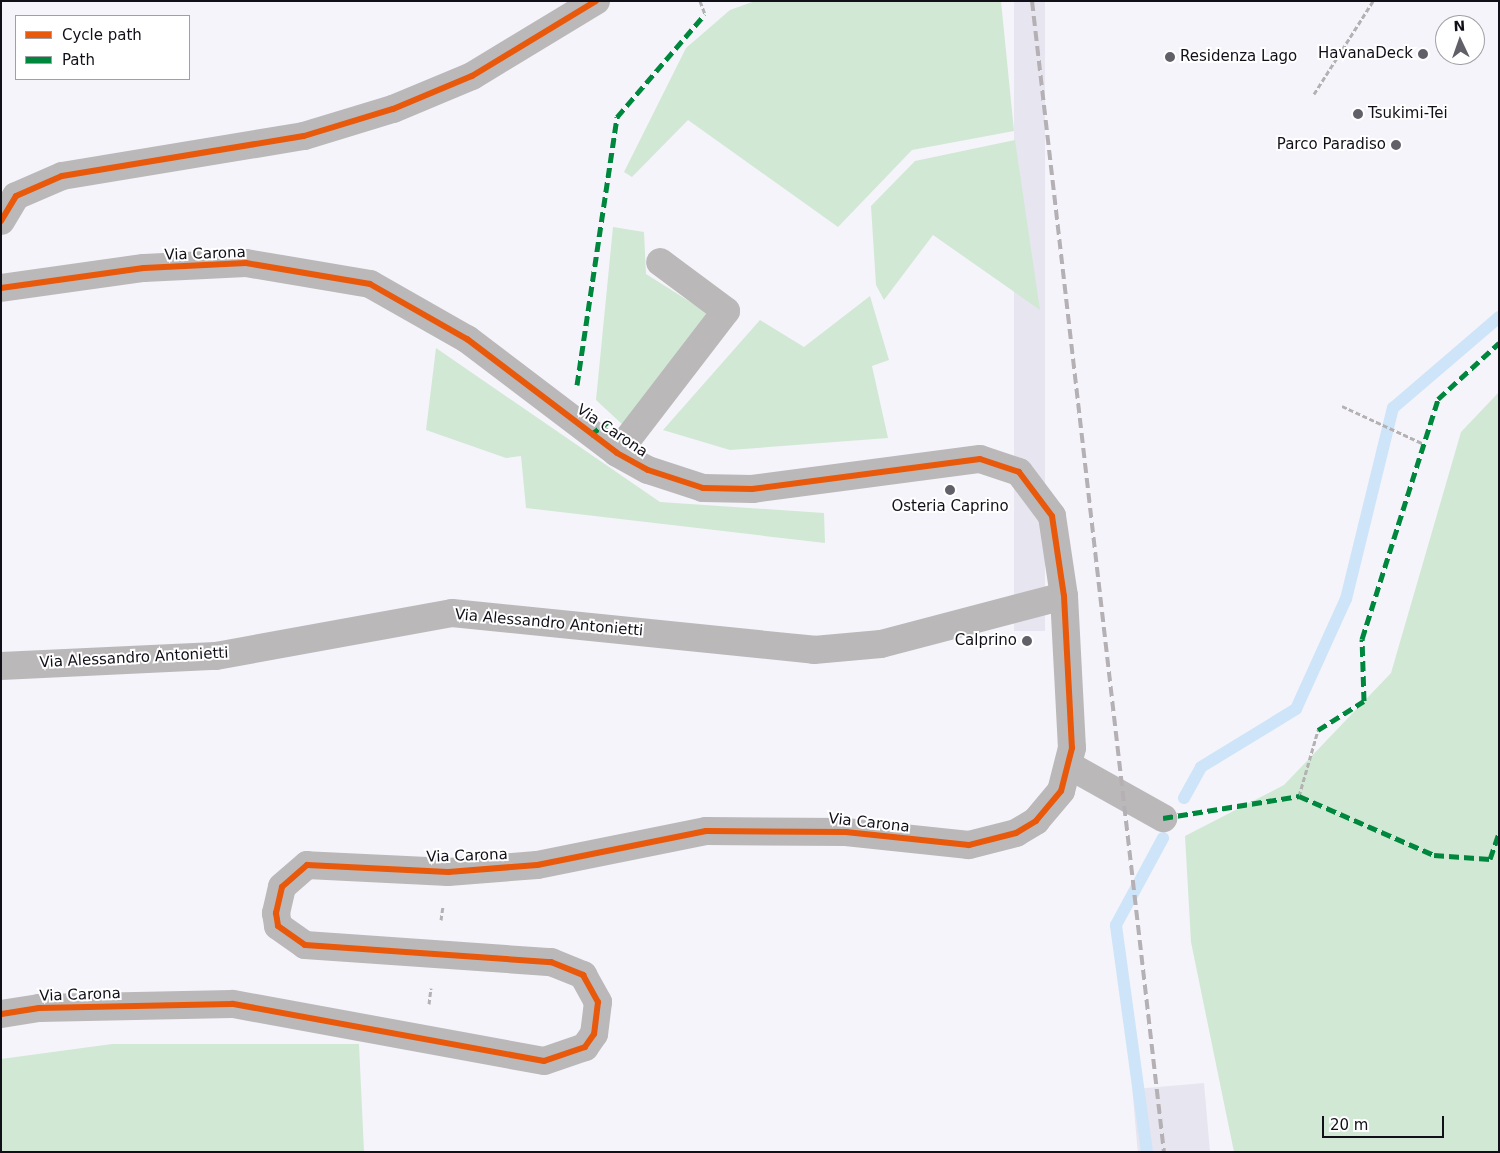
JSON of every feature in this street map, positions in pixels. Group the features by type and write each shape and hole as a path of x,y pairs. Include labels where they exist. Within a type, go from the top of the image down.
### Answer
{"street":[{"path":"1,220 16,196 62,176 304,136 393,109 472,76 596,1"},
{"name":"Via Carona","path":"617,453 726,311 660,262"},
{"name":"Via Carona","path":"1,1014 39,1008 232,1004 544,1061 585,1047 594,1034 598,1002 583,975 551,962 306,945 278,926 276,913 282,886 307,865 448,872 517,867 706,831 846,832 969,845 1016,833 1036,821 1061,791 1070,766 1064,596 1052,516 1019,472 971,460 752,489 703,488 648,470 617,453 467,339 370,284 246,263 144,268 3,280"},
{"name":"Via Alessandro Antonietti","path":"1,666 216,656 452,613 814,650 881,644 1064,596"},
{"path":"1070,766 1162,818"}],"path":[{"path":"700,1 706,14"},
{"path":"1314,94 1373,1"},
{"path":"1342,406 1424,444"},
{"path":"1299,796 1318,730"}],"shaded area":[{"path":"1014,1 1045,1 1045,631 1014,631"},
{"path":"1204,1083 1210,1152 1138,1152 1132,1089"}],"green space":[{"path":"755,1 1001,1 1014,131 912,150 838,227 688,120 632,177 624,172 686,48 730,10"},
{"path":"1015,140 1040,310 933,235 884,300 876,285 871,206 915,161"},
{"path":"613,227 644,232 646,274 711,315 624,426 596,400"},
{"path":"870,296 889,360 872,366 888,438 730,450 663,430 760,320 804,347"},
{"path":"436,348 660,502 824,513 825,543 526,508 521,456 506,458 426,430"},
{"path":"1499,392 1499,1152 1234,1152 1191,942 1185,836 1284,785 1391,673 1461,432"},
{"path":"112,1044 359,1044 364,1152 1,1152 1,1059"}],"waterway":[{"path":"1184,798 1201,767 1296,709 1346,599 1393,408 1499,317"},
{"path":"1147,1152 1116,925 1163,838"}],"railway":[{"path":"1032,1 1164,1152"}],"marked path":[{"path":"577,385 617,117 705,14"},
{"path":"1318,730 1364,701 1362,639 1438,399 1499,343"},
{"path":"590,435 611,420"},
{"path":"1163,818 1299,796 1434,855 1490,859 1499,833"}],"cycle path":[{"path":"1,221 16,196 62,176 304,136 393,109 472,76 596,1"},
{"path":"1,288 144,268 246,263 370,284 467,339 617,453 648,470 703,488 752,489 980,459 1019,472 1052,516 1064,596 1072,748 1061,791 1036,821 1016,833 969,845 846,832 706,831 537,865 448,872 307,865 282,887 276,913 278,926 305,945 551,962 583,975 598,1002 594,1034 585,1047 544,1061 232,1004 39,1008 1,1014"}],"place":[{"name":"HavanaDeck","path":"1423,54"},
{"name":"Residenza Lago","path":"1170,57"},
{"name":"Tsukimi-Tei","path":"1358,114"},
{"name":"Parco Paradiso","path":"1396,145"},
{"name":"Osteria Caprino","path":"950,490"},
{"name":"Calprino","path":"1027,641"}]}
